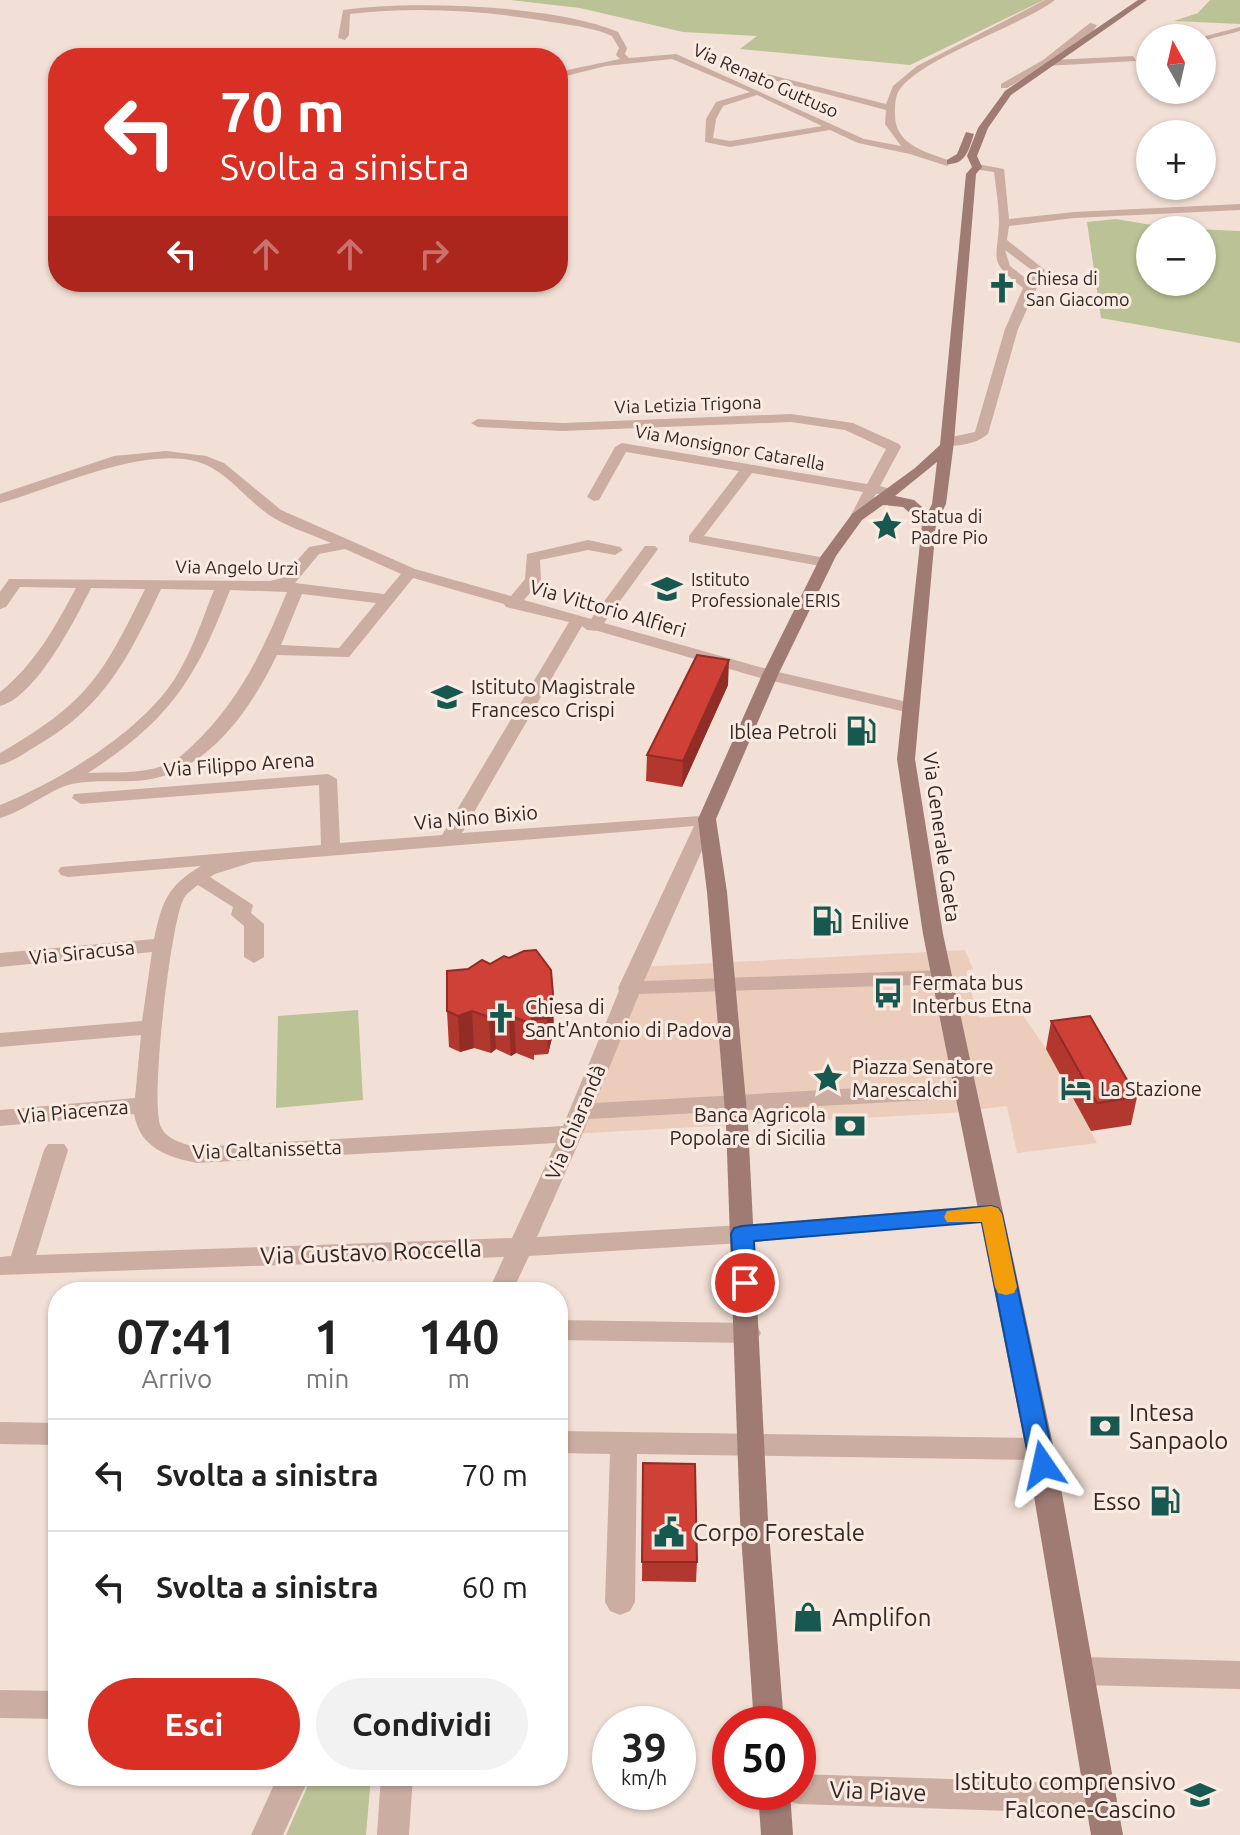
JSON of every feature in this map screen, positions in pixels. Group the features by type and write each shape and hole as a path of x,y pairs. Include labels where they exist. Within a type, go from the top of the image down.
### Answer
{"main road":[{"path":"994,94 1093,25 1137,0"},
{"path":"961,167 972,156 997,104 1049,62 1143,0"},
{"path":"961,167 977,117"},
{"name":"Via Generale Gaeta","path":"961,167 968,212 946,444 939,504 929,524 906,759 937,954 1040,1449 1081,1671 1107,1835"},
{"path":"880,494 920,471 946,444"},
{"path":"880,494 916,505 929,524"},
{"path":"768,1706 751,1446 736,1114 717,892 707,819 770,675 826,562 857,517"},
{"path":"775,1810 777,1835"}],"street":[{"path":"912,151 890,124 890,108 896,88 913,72 1051,0"},
{"path":"342,38 345,35 346,12 459,8 516,13 606,30 615,34 623,48 620,55 626,60"},
{"path":"1049,62 1047,60 1088,32 1093,25"},
{"path":"1216,35 1240,29"},
{"path":"1064,52 1086,65"},
{"name":"Via Renato Guttuso","path":"568,73 626,60 673,56 861,141 912,151 961,167"},
{"path":"1023,81 1086,65 1136,58"},
{"path":"1004,86 1049,62 1086,65"},
{"path":"755,74 890,108"},
{"path":"758,92 719,104 711,119 708,140 730,144 832,127"},
{"path":"894,130 917,147 961,167 999,169 1004,223 999,253 1005,268 1029,287"},
{"path":"1004,223 1074,215 1238,206"},
{"path":"946,444 981,434 994,380 1029,287 1039,270 1002,242"},
{"name":"Via Letizia Trigona","path":"478,423 563,427 791,418 848,426 894,447 880,494"},
{"name":"Via Monsignor Catarella","path":"594,497 622,447 880,494"},
{"name":"Via Vittorio Alfieri","path":"51,484 119,459 188,456 219,466 276,513 410,572 512,604 910,716"},
{"path":"748,469 694,539 826,562"},
{"path":"0,499 51,484"},
{"path":"0,510 51,484"},
{"path":"857,517 880,494"},
{"path":"271,586 288,581 314,550 346,545"},
{"path":"512,604 533,580 532,557 588,545 615,550"},
{"path":"447,842 585,624 650,549"},
{"path":"272,650 343,653 410,572"},
{"name":"Via Angelo Urzì","path":"0,604 15,582 297,587 387,599"},
{"path":"0,701 40,666 86,583"},
{"path":"0,760 39,738 84,704 112,668 155,585"},
{"path":"0,812 66,779 120,742 174,692 203,640 224,585"},
{"path":"66,779 160,772 181,765 227,721 252,691 297,587"},
{"name":"Via Filippo Arena","path":"81,798 328,779 331,851"},
{"name":"Via Nino Bixio","path":"249,857 707,819"},
{"name":"Via Chiarandà","path":"504,1282 576,1123 628,988 672,888 707,819"},
{"path":"68,871 249,857"},
{"name":"Via Caltanissetta","path":"249,857 223,863 196,876 174,898 152,1027 146,1105 148,1124 159,1141 176,1151 197,1155 576,1123 967,1100"},
{"path":"196,876 243,905 241,915 254,924 254,957"},
{"name":"Via Siracusa","path":"0,960 165,944"},
{"path":"628,988 723,974 942,977"},
{"path":"0,1040 152,1027"},
{"name":"Via Piacenza","path":"0,1118 146,1105"},
{"path":"11,1266 56,1150"},
{"name":"Via Gustavo Roccella","path":"11,1266 520,1247 742,1234 991,1214"},
{"path":"568,1330 748,1333"},
{"path":"0,1433 48,1434"},
{"path":"568,1442 1040,1449"},
{"path":"620,1602 624,1444"},
{"path":"1081,1671 1240,1675"},
{"path":"0,1704 48,1705"},
{"path":"267,1835 289,1786"},
{"path":"393,1835 396,1786"},
{"name":"Via Piave","path":"816,1790 1101,1799"}],"green space":[{"path":"510,0 1044,0 910,65 740,49 757,36 683,32 580,8"},
{"path":"1210,0 1240,0 1240,24 1174,21 1198,13"},
{"path":"1116,219 1136,222 1136,296 1216,296 1216,230 1240,231 1240,343 1101,318 1087,222"},
{"path":"358,1010 363,1100 276,1108 278,1016"},
{"path":"308,1786 370,1786 366,1835 286,1835"}],"shaded area":[{"name":"Piazza Senatore Marescalchi","path":"965,950 973,969 966,971 977,1015 981,1018 1022,1014 1046,1049 1097,1143 1017,1153 1007,1106 951,1113 571,1134 637,967"}],"building":[{"path":"697,655 729,660 683,761 647,755"},
{"path":"536,950 551,970 553,994 547,1018 532,1019 532,1024 514,1017 509,1020 494,1013 489,1017 472,1011 458,1016 447,1011 447,971 468,969 482,960 490,964 504,956 509,958 524,951"},
{"path":"1090,1016 1137,1097 1097,1103 1051,1021"},
{"name":"Corpo Forestale","path":"643,1463 695,1464 697,1562 642,1562"}],"slow traffic":[{"path":"955,1217 991,1214 1006,1287"}],"place":[{"name":"Chiesa di San Giacomo","path":"1002,288"},
{"name":"Statua di Padre Pio","path":"887,526"},
{"name":"Istituto Professionale ERIS","path":"667,589"},
{"name":"Istituto Magistrale Francesco Crispi","path":"447,697"},
{"name":"Iblea Petroli","path":"861,731"},
{"name":"Enilive","path":"827,921"},
{"name":"Fermata bus Interbus Etna","path":"888,993"},
{"name":"Chiesa di Sant'Antonio di Padova","path":"501,1018"},
{"name":"Piazza Senatore Marescalchi","path":"828,1078"},
{"name":"La Stazione","path":"1076,1088"},
{"name":"Banca Agricola Popolare di Sicilia","path":"850,1126"},
{"name":"Intesa Sanpaolo","path":"1105,1426"},
{"name":"Esso","path":"1165,1501"},
{"name":"Corpo Forestale","path":"669,1532"},
{"name":"Amplifon","path":"808,1617"},
{"name":"Istituto comprensivo Falcone-Cascino","path":"1200,1795"}],"route":[{"path":"745,1283 742,1234 991,1214 1043,1465"}]}
